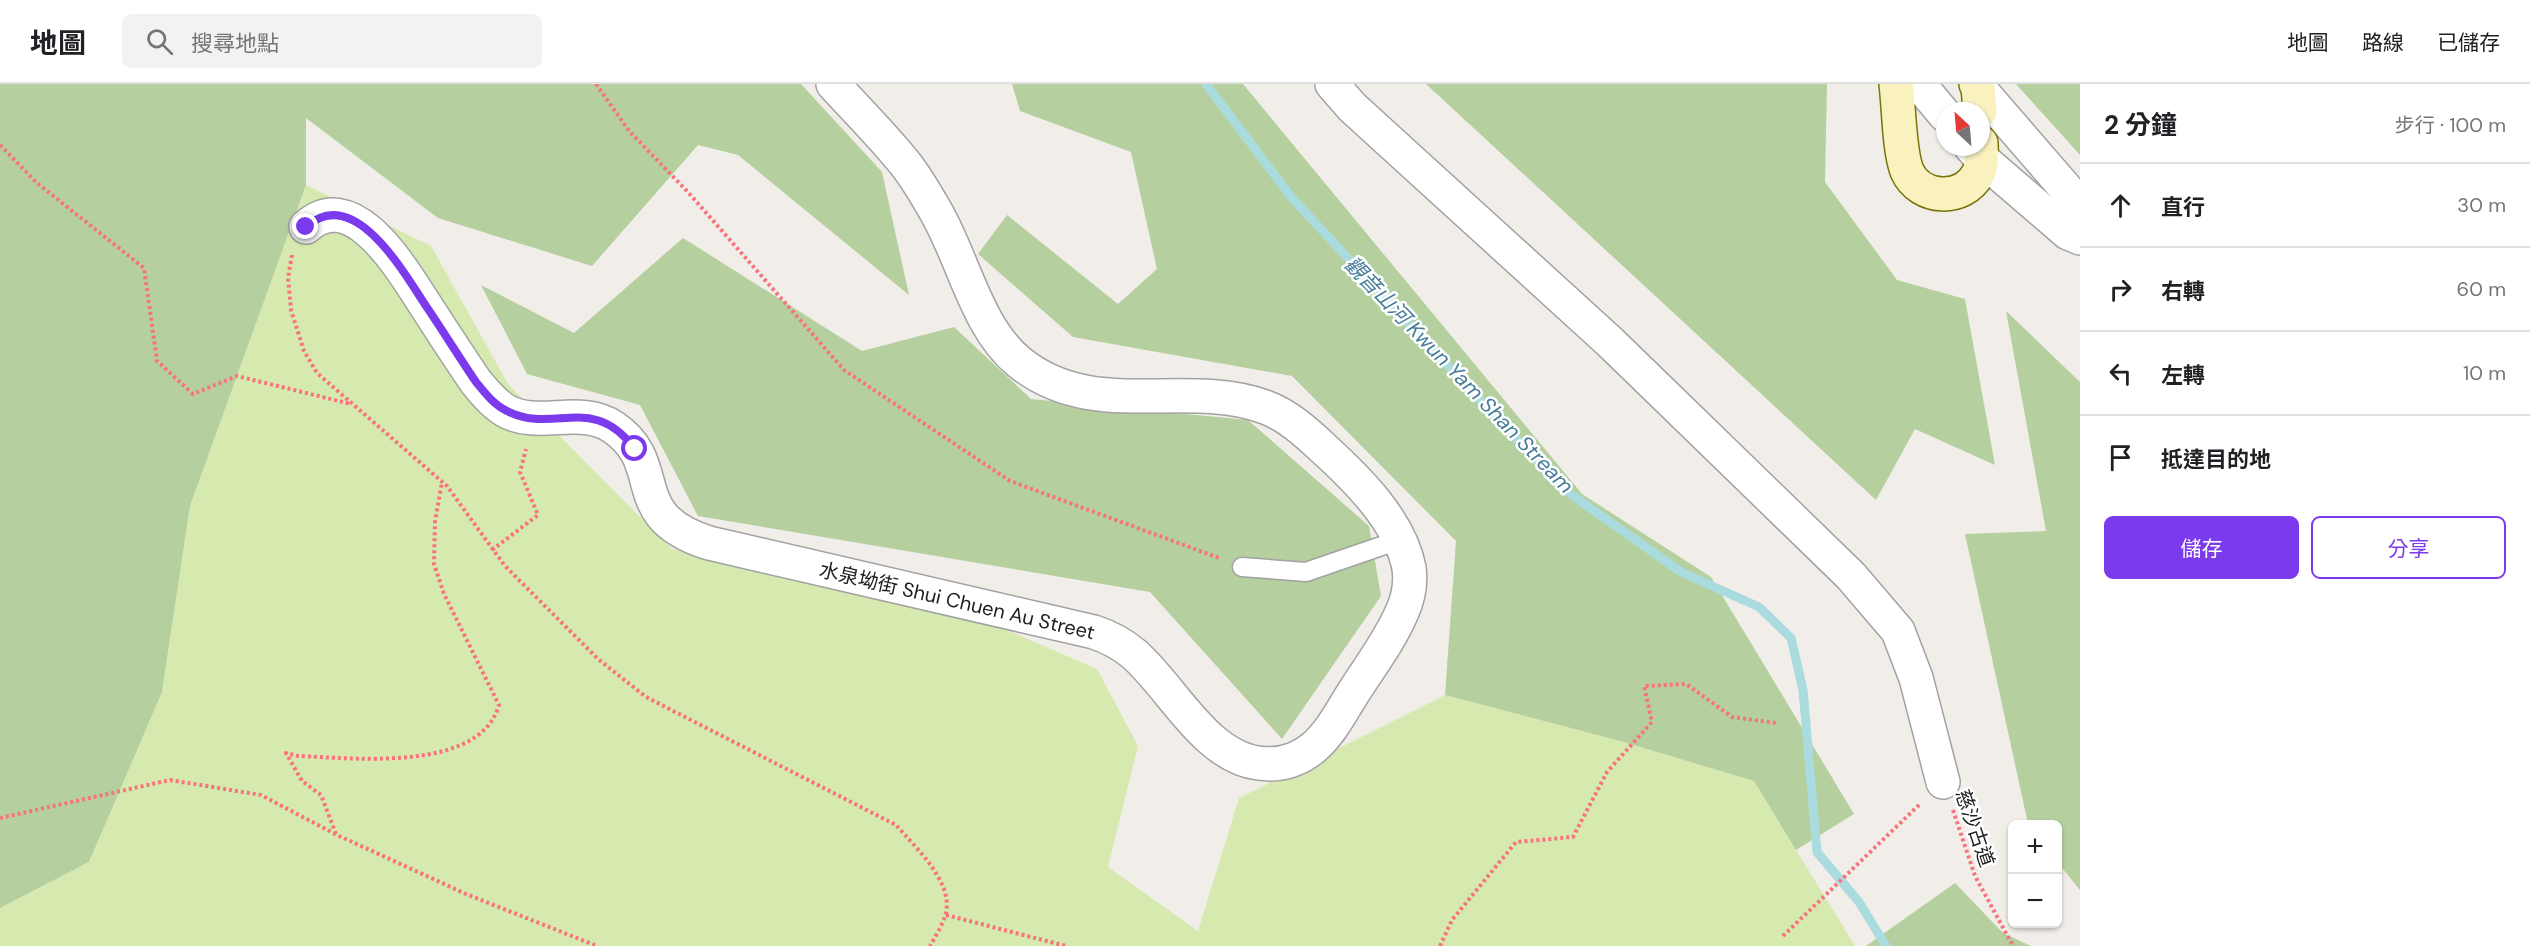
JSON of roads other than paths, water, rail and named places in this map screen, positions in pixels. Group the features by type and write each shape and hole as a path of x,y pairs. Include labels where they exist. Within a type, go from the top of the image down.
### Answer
{"street":[{"name":"水泉坳街 Shui Chuen Au Street","path":"306,227 315,219 334,215 348,219 371,233 396,262 486,394 505,411 535,418 586,417 606,422 614,427 629,441 640,457 651,499 659,513 674,528 694,539 1104,636 1134,655 1201,729 1227,752 1243,760 1263,764 1287,762 1317,744 1334,723 1383,646 1402,611 1410,583 1409,570 1399,540 1379,509 1326,450 1299,427 1275,412 1233,400 1121,397 1085,392 1047,379 1021,364 1009,353 988,321 937,213 905,162 832,84"},
{"path":"1332,84 1352,107 1610,342 1851,576 1898,632 1916,678 1943,782"},
{"path":"1896,84 1904,157 1908,171 1916,184 1928,192 1943,195 1958,193 1970,185 1979,173 1978,156"},
{"path":"1919,84 1936,104"},
{"path":"1978,94 2080,205"},
{"path":"1985,156 2068,233 2080,238"}],"lane":[{"path":"1242,567 1306,572 1399,540"}],"waterway":[{"name":"觀音山河 Kwun Yam Shan Stream","path":"1206,84 1292,198 1562,488 1681,572 1759,607 1791,638 1803,690 1817,852 1859,902 1886,946"}]}
